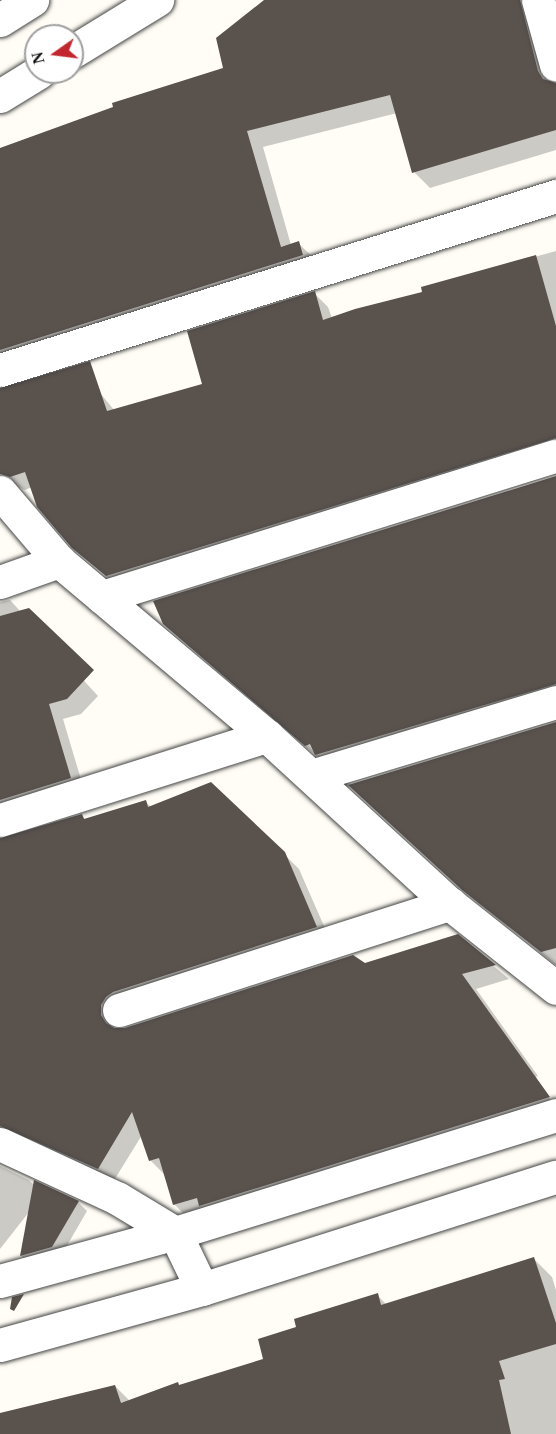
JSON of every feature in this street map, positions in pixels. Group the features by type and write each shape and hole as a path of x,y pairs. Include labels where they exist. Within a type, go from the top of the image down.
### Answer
{"street":[{"path":"0,20 32,0"},
{"path":"84,45 157,0"},
{"path":"538,0 556,65"},
{"path":"0,96 24,81"},
{"path":"0,370 556,196"},
{"path":"102,597 556,456"},
{"path":"0,492 58,561 267,736 450,904 551,977"},
{"path":"0,582 58,561"},
{"path":"311,776 556,702"},
{"path":"0,820 267,736"},
{"path":"118,1010 450,904"},
{"path":"0,1281 175,1233 556,1115"},
{"path":"0,1144 117,1198 175,1233 202,1289"},
{"path":"0,1345 202,1289 556,1177"}],"building":[{"path":"264,0 520,0 538,71 543,79 556,83 556,130 412,173 390,95 247,131 281,247 299,241 303,255 0,350 0,148 113,107 112,103 223,68 216,38"},
{"path":"536,255 556,326 556,438 106,576 72,548 37,507 25,472 10,477 0,474 0,388 90,361 107,411 202,384 187,331 315,291 323,320 355,309 422,292 421,287"},
{"path":"556,476 556,684 315,755 310,744 305,746 163,624 153,601"},
{"path":"29,608 94,670 67,699 49,704 71,778 0,800 0,616"},
{"path":"556,722 556,948 541,952 462,890 348,785"},
{"path":"211,782 285,852 317,927 113,992 101,1005 101,1015 106,1023 114,1028 125,1028 353,955 365,963 458,934 496,965 462,974 550,1097 199,1206 197,1198 173,1205 159,1158 149,1161 132,1112 98,1169 0,1126 0,838 82,814 84,819 146,800 148,807"},
{"path":"34,1180 79,1201 52,1247 20,1256"},
{"path":"534,1257 556,1323 556,1344 499,1361 505,1379 499,1380 511,1434 0,1434 0,1413 115,1385 121,1403 178,1382 179,1385 263,1359 258,1339 296,1327 294,1319 378,1293 381,1305"},
{"path":"24,1294 14,1311 10,1309 12,1297"}]}
